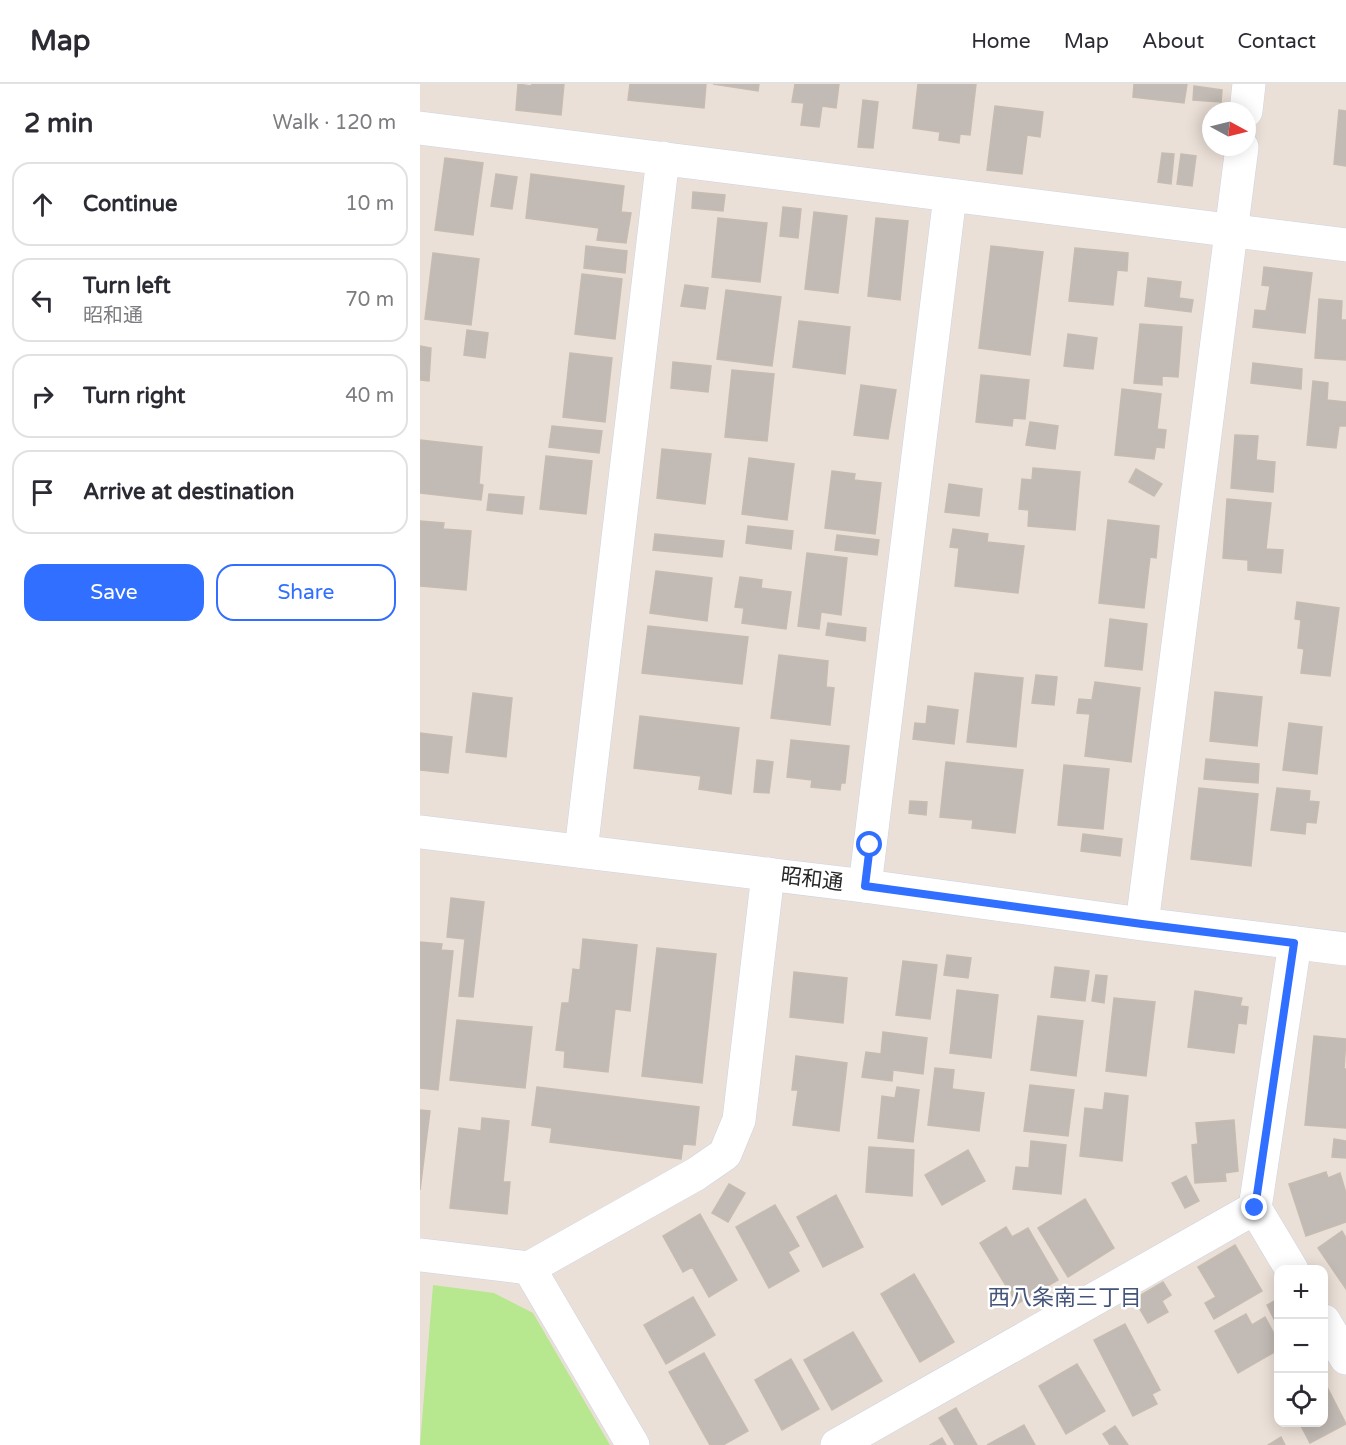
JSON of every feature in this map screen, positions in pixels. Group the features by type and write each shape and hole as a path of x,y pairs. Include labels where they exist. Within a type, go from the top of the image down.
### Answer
{"street":[{"path":"1247,102 1249,84"},
{"path":"420,128 1346,245"},
{"path":"1142,924 1241,156"},
{"path":"581,851 663,158"},
{"path":"865,886 950,195"},
{"name":"昭和通","path":"420,832 865,886 1346,949"},
{"path":"420,1255 529,1268 696,1174 725,1154 739,1120 768,874"},
{"path":"1290,1265 1255,1208 1294,943"},
{"path":"837,1445 1255,1208"},
{"path":"529,1268 633,1445"},
{"path":"1328,1329 1346,1358"}],"green space":[{"path":"433,1285 494,1293 533,1313 610,1445 420,1445"}],"building":[{"path":"518,84 531,86 532,84 564,84 561,115 516,110"},
{"path":"630,84 706,84 704,108 628,100"},
{"path":"713,84 759,84 758,91"},
{"path":"795,84 839,84 836,108 822,106 819,127 801,125 804,103 792,102"},
{"path":"918,84 976,84 970,135 960,134 959,143 939,140 940,132 913,128"},
{"path":"1134,84 1187,84 1184,103 1133,97"},
{"path":"1194,86 1222,90 1221,102 1193,100"},
{"path":"863,100 878,102 873,148 858,147"},
{"path":"995,106 1043,112 1040,137 1027,135 1022,174 987,170"},
{"path":"1339,110 1346,111 1346,166 1334,164"},
{"path":"1162,153 1174,154 1171,184 1158,182"},
{"path":"1181,154 1196,156 1192,186 1177,184"},
{"path":"445,158 483,163 473,235 435,230"},
{"path":"496,174 517,177 512,209 491,206"},
{"path":"531,174 624,186 621,212 631,213 626,243 597,240 599,228 526,218"},
{"path":"693,192 725,195 723,211 692,208"},
{"path":"783,207 801,209 798,238 780,236"},
{"path":"814,212 847,216 838,293 805,289"},
{"path":"718,218 767,223 760,282 712,277"},
{"path":"876,218 908,221 900,300 868,296"},
{"path":"586,246 627,251 625,273 584,268"},
{"path":"991,246 1043,252 1030,355 979,348"},
{"path":"1075,248 1128,253 1127,271 1117,270 1113,305 1069,301"},
{"path":"433,253 479,259 471,325 425,319"},
{"path":"1264,267 1312,273 1305,333 1253,327 1255,310 1266,311 1270,286 1262,285"},
{"path":"582,274 622,279 615,339 575,334"},
{"path":"1148,278 1181,282 1179,298 1193,300 1191,312 1145,306"},
{"path":"685,285 708,288 705,309 681,306"},
{"path":"726,290 781,297 772,366 717,359"},
{"path":"1319,299 1342,301 1341,320 1346,320 1346,360 1315,358"},
{"path":"799,321 850,327 845,374 793,367"},
{"path":"1140,324 1182,327 1178,377 1162,376 1162,385 1134,383"},
{"path":"467,330 488,333 485,358 464,355"},
{"path":"1068,334 1097,338 1093,369 1064,366"},
{"path":"420,346 431,348 429,381 420,380"},
{"path":"570,353 612,358 605,422 563,417"},
{"path":"673,362 711,366 708,392 671,388"},
{"path":"1253,363 1302,369 1301,389 1251,383"},
{"path":"732,370 774,374 767,441 725,437"},
{"path":"981,375 1029,380 1025,419 1013,418 1012,426 976,422"},
{"path":"1313,381 1328,383 1327,400 1346,402 1346,426 1339,426 1336,448 1307,445"},
{"path":"861,385 896,390 888,439 854,435"},
{"path":"1122,389 1161,394 1157,429 1166,430 1164,448 1156,447 1154,459 1115,455"},
{"path":"1030,422 1058,426 1055,449 1026,445"},
{"path":"552,426 602,431 599,453 549,447"},
{"path":"1235,435 1258,436 1256,460 1275,462 1273,492 1231,488"},
{"path":"420,440 482,447 479,484 483,485 481,500 420,493"},
{"path":"662,449 711,454 705,504 657,498"},
{"path":"546,456 592,461 586,514 540,509"},
{"path":"749,458 794,464 787,520 742,514"},
{"path":"1033,468 1080,472 1075,530 1028,526 1029,510 1019,509 1022,479 1032,480"},
{"path":"1136,469 1162,484 1154,496 1129,482"},
{"path":"832,471 855,474 854,480 881,483 875,534 825,528"},
{"path":"949,484 982,489 979,516 945,512"},
{"path":"489,494 524,497 522,514 487,510"},
{"path":"1227,499 1271,503 1266,549 1283,550 1281,573 1248,570 1248,560 1223,558"},
{"path":"1108,520 1159,526 1156,558 1150,557 1144,608 1099,603"},
{"path":"420,521 444,523 443,529 471,531 466,590 420,586"},
{"path":"748,526 793,531 791,549 746,543"},
{"path":"953,529 988,534 987,542 1024,546 1018,593 955,586 959,548 950,547"},
{"path":"655,534 724,541 722,557 653,550"},
{"path":"837,535 879,540 877,555 835,550"},
{"path":"807,553 847,558 841,615 821,612 819,629 798,626"},
{"path":"656,571 712,578 707,621 650,613"},
{"path":"740,577 762,580 761,588 791,592 786,629 742,623 744,608 735,607"},
{"path":"1297,602 1339,608 1330,676 1301,673 1304,649 1298,648 1301,620 1295,619"},
{"path":"1110,619 1147,624 1142,670 1105,666"},
{"path":"828,623 866,628 865,641 826,635"},
{"path":"648,626 748,637 742,684 642,673"},
{"path":"779,655 828,661 826,687 834,688 830,725 771,718"},
{"path":"975,673 1023,678 1016,747 967,742"},
{"path":"1036,675 1057,677 1054,705 1032,703"},
{"path":"1095,682 1140,688 1131,762 1085,756 1090,714 1077,713 1079,699 1092,700"},
{"path":"1215,692 1262,697 1257,746 1210,741"},
{"path":"473,693 512,698 506,757 466,752"},
{"path":"928,706 958,710 954,744 913,739 915,723 926,724"},
{"path":"640,716 739,728 731,794 699,789 701,776 634,768"},
{"path":"1289,723 1322,727 1317,774 1283,770"},
{"path":"420,733 452,737 448,773 420,770"},
{"path":"791,740 849,746 845,783 841,783 840,790 811,787 812,780 787,777"},
{"path":"1206,759 1259,764 1258,783 1204,779"},
{"path":"757,760 773,762 769,793 754,792"},
{"path":"946,762 1023,770 1015,833 972,828 973,820 940,817"},
{"path":"1064,765 1109,769 1103,829 1058,825"},
{"path":"1199,788 1258,794 1251,866 1191,859"},
{"path":"1277,788 1310,791 1309,801 1319,802 1316,823 1306,822 1305,834 1271,830"},
{"path":"910,801 927,802 926,815 909,813"},
{"path":"1083,834 1122,839 1120,856 1081,851"},
{"path":"451,898 484,902 473,997 459,996 465,939 447,937"},
{"path":"583,939 637,945 630,1011 615,1009 608,1072 564,1067 565,1051 556,1050 562,1003 569,1003 573,969 580,970"},
{"path":"420,942 442,944 441,950 453,951 438,1090 420,1088"},
{"path":"657,948 716,954 702,1083 642,1076"},
{"path":"947,955 971,958 968,978 944,975"},
{"path":"903,961 937,965 930,1019 896,1015"},
{"path":"1055,967 1089,971 1085,1001 1051,997"},
{"path":"794,972 847,978 843,1023 790,1017"},
{"path":"1096,975 1107,976 1104,1003 1092,1001"},
{"path":"957,990 998,995 991,1058 950,1053"},
{"path":"1195,991 1242,998 1240,1006 1248,1007 1246,1024 1238,1023 1234,1053 1188,1047"},
{"path":"1114,998 1155,1002 1146,1076 1106,1071"},
{"path":"1038,1016 1083,1021 1076,1076 1031,1070"},
{"path":"457,1020 532,1027 525,1088 450,1080"},
{"path":"883,1032 927,1038 923,1074 893,1070 892,1081 862,1077 866,1052 881,1054"},
{"path":"1314,1036 1346,1039 1344,1069 1346,1069 1346,1128 1305,1125"},
{"path":"796,1056 847,1063 839,1131 793,1125 798,1090 792,1090"},
{"path":"935,1068 954,1070 952,1089 984,1093 979,1131 928,1125"},
{"path":"1030,1085 1074,1090 1068,1136 1024,1131"},
{"path":"537,1087 699,1107 695,1145 683,1144 681,1159 550,1142 552,1128 532,1125"},
{"path":"897,1087 919,1090 913,1142 878,1138 882,1096 895,1098"},
{"path":"1105,1093 1128,1096 1122,1161 1080,1156 1085,1108 1103,1110"},
{"path":"420,1110 430,1111 420,1190"},
{"path":"482,1118 509,1121 503,1182 510,1182 507,1214 450,1208 459,1128 481,1131"},
{"path":"1234,1120 1238,1171 1225,1173 1226,1181 1195,1183 1192,1145 1198,1144 1196,1123"},
{"path":"1334,1139 1346,1141 1346,1158 1332,1157"},
{"path":"1031,1141 1066,1145 1061,1194 1013,1189 1016,1167 1029,1168"},
{"path":"869,1147 914,1150 912,1196 866,1192"},
{"path":"968,1150 985,1181 942,1205 925,1175"},
{"path":"1326,1172 1328,1178 1340,1173 1346,1193 1346,1222 1306,1236 1289,1184"},
{"path":"1186,1176 1199,1201 1185,1208 1172,1183"},
{"path":"729,1184 745,1193 728,1222 712,1213"},
{"path":"836,1195 863,1247 823,1267 797,1217"},
{"path":"1085,1199 1114,1248 1068,1277 1038,1228"},
{"path":"775,1205 799,1246 788,1252 799,1271 769,1288 736,1227"},
{"path":"700,1214 737,1280 709,1297 692,1267 683,1272 663,1236"},
{"path":"1006,1227 1012,1237 1028,1228 1058,1280 1017,1304 980,1243"},
{"path":"1342,1231 1346,1238 1346,1289 1318,1248"},
{"path":"1235,1245 1262,1291 1214,1319 1205,1303 1216,1297 1198,1267"},
{"path":"914,1274 954,1342 920,1362 881,1294"},
{"path":"1163,1282 1171,1295 1162,1301 1168,1312 1148,1323 1134,1299"},
{"path":"693,1297 715,1335 666,1364 644,1325"},
{"path":"1274,1301 1274,1319 1267,1305"},
{"path":"1246,1314 1252,1325 1265,1317 1274,1334 1274,1352 1238,1373 1215,1331"},
{"path":"1125,1324 1160,1390 1152,1394 1157,1404 1133,1416 1094,1340"},
{"path":"853,1332 882,1381 832,1410 804,1360"},
{"path":"704,1353 748,1431 723,1445 710,1445 669,1372"},
{"path":"791,1359 819,1409 782,1430 755,1380"},
{"path":"1077,1364 1105,1411 1066,1434 1039,1386"},
{"path":"1328,1389 1346,1424 1310,1443 1302,1427 1328,1427"},
{"path":"956,1408 977,1445 955,1445 939,1418"},
{"path":"1024,1425 1035,1445 987,1445"},
{"path":"1115,1426 1128,1445 1110,1445 1103,1434"},
{"path":"1281,1437 1285,1445 1268,1445"},
{"path":"942,1438 946,1445 930,1445"}],"district":[{"name":"西八条南三丁目","path":"1065,1297"}],"route":[{"path":"870,845 865,886 1294,943 1255,1208"}]}
